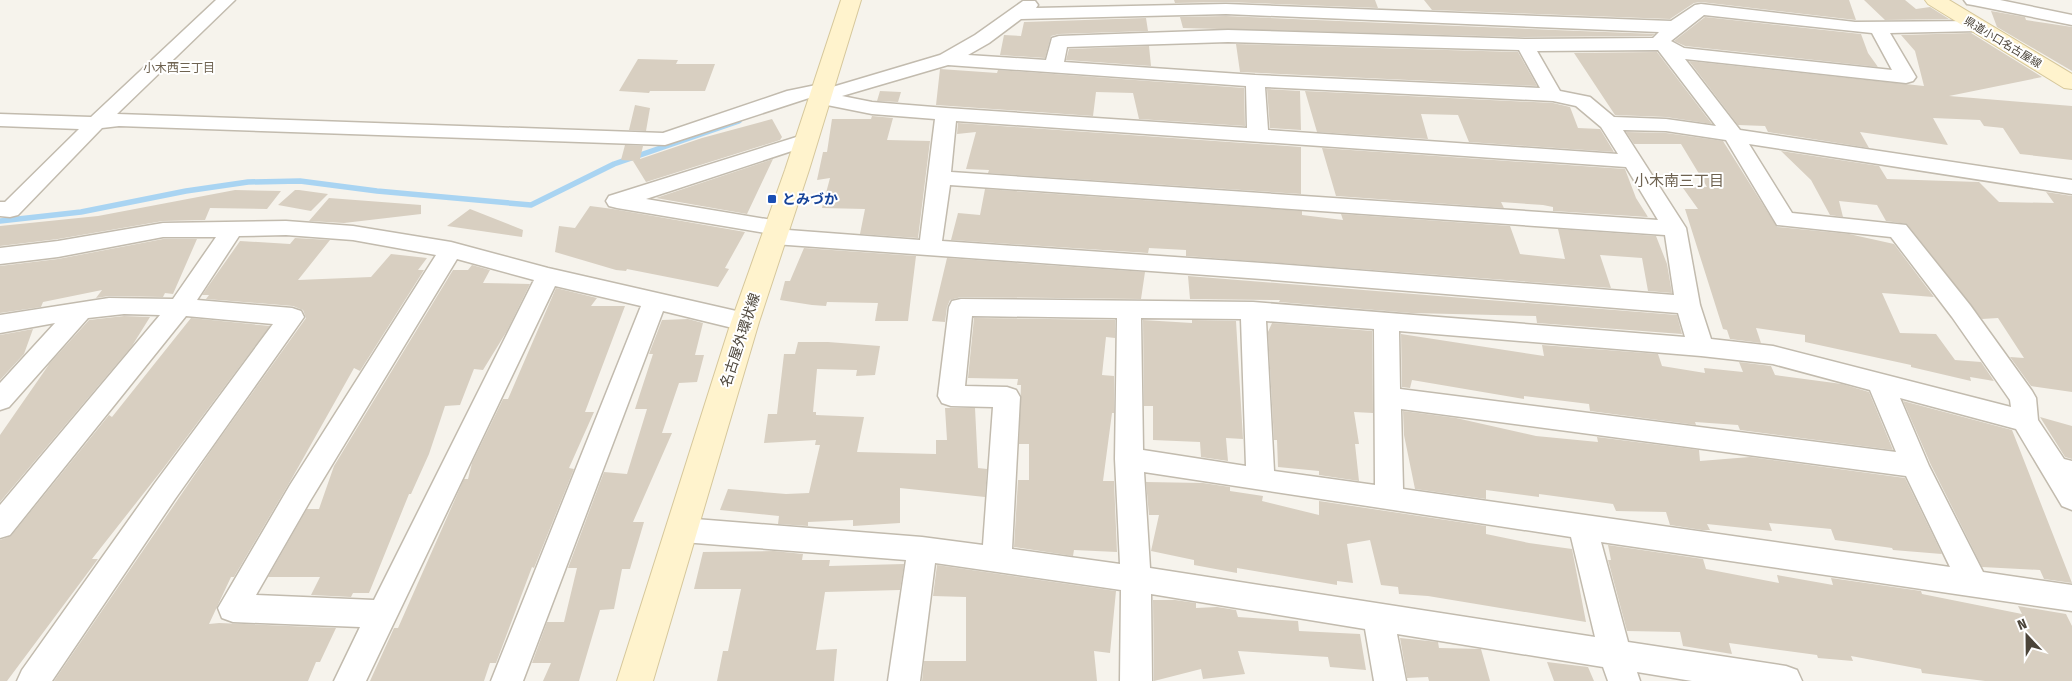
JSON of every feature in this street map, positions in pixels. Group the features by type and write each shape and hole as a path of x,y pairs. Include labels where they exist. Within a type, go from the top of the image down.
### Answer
{"main road":[{"name":"名古屋外環状線","path":"635,681 745,322 851,0"},
{"name":"県道小口名古屋線","path":"1935,0 2072,83"}],"street":[{"path":"0,209 10,210 96,123 226,0"},
{"path":"0,120 96,123 119,120 665,139 794,95 820,94 947,59 982,39 1035,0"},
{"path":"1474,0 1486,20"},
{"path":"1973,0 2072,20"},
{"path":"1017,14 1226,9 1675,28"},
{"path":"1976,26 1855,27 1701,9 1661,40 1733,135 1785,220 1898,230 1961,311 2023,398 2025,420 2063,470 2072,498"},
{"path":"947,59 1054,66 1524,45 1663,44 1680,54 1906,77 1878,28"},
{"path":"1054,66 1059,42 1229,57 1255,81 1552,95 1583,101 1609,123 1674,228 1688,305 1701,347"},
{"path":"1524,45 1552,95"},
{"path":"1255,81 1258,135"},
{"path":"820,94 872,108 1631,161"},
{"path":"930,248 940,178 946,114"},
{"path":"1609,123 1666,125 2072,187"},
{"path":"806,140 617,201 776,232 930,248 1262,271 1688,305"},
{"path":"940,178 1674,228"},
{"path":"0,256 58,249 163,230 286,228 343,232 451,250 548,276 745,322"},
{"path":"0,526 179,308 232,230"},
{"path":"382,614 233,608 300,493 451,250"},
{"path":"350,681 548,276"},
{"path":"507,681 654,301"},
{"path":"0,324 124,306 179,308 292,317 165,491 33,681"},
{"path":"997,560 1007,397 951,396 961,307 1253,311 1701,347 1773,355 2025,420"},
{"path":"1129,308 1129,459 1136,579 1136,681"},
{"path":"0,400 80,311"},
{"path":"1253,311 1260,480"},
{"path":"1386,323 1389,498"},
{"path":"1880,382 1916,466 1973,584"},
{"path":"1387,397 1916,466"},
{"path":"1129,459 1260,480 2072,598"},
{"path":"1583,527 1620,667"},
{"path":"682,530 922,550 1136,579 1379,618 1620,667 1786,681"},
{"path":"904,681 922,550"},
{"path":"1379,618 1390,681"}],"building":[{"path":"1174,0 1375,0 1378,8 1226,2 1175,3"},
{"path":"1424,0 1849,0 1856,20 1701,2 1694,3 1670,19 1432,10"},
{"path":"1864,0 1905,0 1916,9 1930,7 1949,19 1885,20"},
{"path":"1991,11 2025,17 2026,20 2072,27 2072,71 1997,27"},
{"path":"1226,16 1655,34 1652,36 1519,37 1183,28 1180,17"},
{"path":"1705,17 1861,34 1868,53 1878,67 1685,46 1674,41"},
{"path":"1146,18 1148,31 1059,34 1051,36 1045,58 1000,55 1004,35 1021,36 1024,22"},
{"path":"1971,33 2042,77 1949,96 2072,106 2072,160 2020,154 2003,128 1984,126 1980,120 1933,118 1948,145 1860,132 1869,148 1768,132 1765,126 1738,125 1689,61 1924,86 1915,51 1901,35"},
{"path":"1236,44 1518,52 1537,86 1240,72"},
{"path":"1149,46 1151,66 1066,60 1069,49"},
{"path":"1657,52 1712,124 1666,117 1615,115 1574,53"},
{"path":"638,59 678,60 676,64 715,64 705,91 650,91 649,93 619,91"},
{"path":"940,69 997,73 998,70 1244,88 1245,126 1139,119 1133,93 1096,92 1093,116 936,105"},
{"path":"1267,89 1300,91 1301,130 1270,128"},
{"path":"880,91 901,92 898,102 877,101"},
{"path":"1305,91 1553,103 1570,107 1578,128 1600,129 1614,152 1469,142 1458,115 1421,114 1428,139 1317,132"},
{"path":"635,105 650,108 646,131 629,130"},
{"path":"872,116 893,118 887,140 930,141 918,238 860,234 865,209 822,208 830,178 817,180 823,152 827,152 832,119 871,119"},
{"path":"772,119 782,137 780,140 646,182 633,161 635,161 621,160 625,145 643,146 640,159 702,138"},
{"path":"958,123 1301,147 1301,194 988,173 989,170 966,169 976,132 957,134"},
{"path":"1626,132 1666,133 1723,141 1777,227 1849,234 1894,244 1934,297 1882,293 1900,333 1936,334 1955,360 1981,362 1994,381 1970,377 1971,381 1911,367 1911,365 1805,342 1805,335 1756,328 1761,343 1730,339 1727,330 1723,329 1685,209 1698,209 1683,188 1707,187 1681,144 1634,144"},
{"path":"1322,148 1625,169 1636,198 1648,217 1553,211 1553,207 1543,205 1501,202 1504,208 1336,196"},
{"path":"1781,151 1879,166 1887,179 1979,182 1999,202 2054,203 2046,192 2072,196 2072,392 2031,386 2010,357 2024,358 1998,318 1982,319 1907,224 1886,221 1877,205 1839,201 1843,217 1830,215 1811,180"},
{"path":"773,159 747,214 656,198"},
{"path":"985,189 1302,211 1302,215 1343,220 1341,214 1510,226 1520,254 1565,259 1558,229 1656,236 1667,264 1672,293 1648,291 1642,258 1600,255 1611,288 1186,256 1186,250 1149,248 1148,253 951,240 958,213 980,215"},
{"path":"235,190 281,191 267,209 210,208 205,220 163,221 58,239 0,246 0,226 98,216"},
{"path":"295,190 328,194 311,211 278,205"},
{"path":"329,198 421,205 421,214 344,223 309,221"},
{"path":"590,206 745,232 725,268 729,269 718,287 627,269 626,271 616,270 555,252 559,226 575,228"},
{"path":"470,209 523,230 522,237 447,226"},
{"path":"295,238 330,240 298,280 371,277 391,254 427,258 418,270 424,270 360,371 354,368 234,577 231,577 209,624 336,628 320,662 316,662 308,681 54,681 215,445 306,318 303,310 293,306 206,299 209,295 202,295 240,241 290,244"},
{"path":"163,239 197,239 173,294 165,293 163,297 109,296 96,298 102,290 43,302 41,307 0,313 0,266 58,259"},
{"path":"804,248 916,256 908,321 875,321 878,303 827,302 826,306 780,300 785,281 790,281"},
{"path":"947,258 1145,272 1141,299 961,297 950,300 945,322 932,321"},
{"path":"472,265 490,270 483,283 530,284 507,331 483,370 474,369 460,405 445,406 429,454 411,494 409,494 369,593 353,593 351,597 311,595 320,577 268,577 307,509 319,509 334,466 453,270 468,270"},
{"path":"1188,276 1677,315 1682,334 1537,323 1536,316 1411,313 1279,302 1280,300 1190,299"},
{"path":"556,288 597,298 591,306 625,306 585,412 594,412 569,468 574,469 534,568 532,567 496,663 490,663 484,681 370,681 394,628 398,628 464,479 468,479 472,463 503,399 508,399"},
{"path":"124,316 150,317 132,346 0,502 0,435 50,363 89,320"},
{"path":"191,318 270,326 162,470 92,559 98,559 7,681 0,681 0,540 11,536 109,415 112,417"},
{"path":"974,318 1115,320 1115,338 1106,337 1102,375 1114,376 1114,413 1112,413 1103,481 1114,481 1117,552 1074,550 1073,556 1014,547 1018,480 1029,480 1029,444 1019,444 1021,385 1017,385 1018,379 968,378"},
{"path":"688,319 703,323 695,355 704,355 697,382 679,383 662,433 672,433 633,522 644,522 630,569 622,569 614,609 600,610 579,681 543,681 551,663 532,663 547,622 564,622 577,568 568,568 604,472 627,474 647,409 635,409 653,354 649,354 662,320"},
{"path":"1143,320 1192,323 1192,320 1236,321 1243,439 1226,438 1228,461 1201,457 1200,442 1153,440 1153,406 1144,406"},
{"path":"1272,323 1372,331 1373,413 1354,412 1359,444 1355,444 1359,481 1319,475 1319,471 1278,467 1277,440 1274,440 1268,332"},
{"path":"33,329 24,354 0,380 0,335"},
{"path":"1401,334 1544,356 1542,345 1658,354 1662,366 1705,373 1704,368 1743,372 1739,362 1771,366 1775,375 1842,384 1869,392 1893,450 1740,430 1738,425 1695,422 1696,425 1590,411 1589,404 1524,396 1524,399 1412,380 1410,388 1402,387"},
{"path":"798,342 880,346 875,375 856,376 857,370 817,369 813,412 816,412 816,415 864,417 857,452 936,454 936,440 947,440 945,408 975,408 978,468 987,469 985,497 900,488 900,523 853,526 853,520 808,522 808,526 778,524 779,516 720,510 728,489 786,494 809,493 820,445 815,445 816,440 764,443 768,414 777,414 784,354 795,354"},
{"path":"1903,401 2012,430 2072,583 2044,579 2040,570 1982,567 1931,465"},
{"path":"1403,411 1456,418 1536,436 1598,442 1597,437 1699,450 1700,461 1750,457 1905,478 1942,554 1893,550 1892,548 1835,540 1831,529 1769,523 1772,531 1707,524 1710,530 1702,530 1670,525 1666,512 1616,511 1613,504 1539,494 1539,497 1486,490 1486,499 1415,489 1404,435"},
{"path":"2040,417 2072,426 2072,459 2065,457"},
{"path":"1146,482 1203,483 1230,487 1230,491 1263,496 1262,501 1319,515 1319,501 1486,526 1486,534 1572,549 1586,622 1428,596 1399,594 1398,587 1381,585 1370,540 1347,544 1353,583 1337,581 1337,585 1237,568 1237,573 1194,565 1194,560 1151,551 1159,515 1149,515"},
{"path":"1608,545 1703,559 1706,569 1779,583 1777,575 1833,585 1831,578 1921,591 1922,594 2022,614 2018,606 2066,614 2072,626 2072,681 1985,681 1922,673 1921,669 1851,656 1853,661 1818,658 1817,655 1729,643 1732,654 1683,646 1680,632 1627,631 1608,560 1611,560"},
{"path":"774,551 803,554 802,560 830,560 829,566 904,564 900,590 825,592 816,650 837,649 834,681 717,681 723,651 728,651 741,589 694,589 703,552"},
{"path":"937,565 1116,591 1110,653 1094,651 1097,681 922,681 924,661 966,661 966,597 933,596"},
{"path":"1153,600 1175,600 1196,603 1196,608 1217,607 1236,610 1238,617 1298,621 1299,631 1360,634 1366,670 1330,667 1328,657 1238,651 1245,674 1203,679 1201,669 1154,681"},
{"path":"1400,638 1438,642 1439,648 1481,649 1490,681 1429,681 1428,677 1407,678"},
{"path":"1547,662 1588,667 1594,681 1554,681"}],"waterway":[{"path":"0,221 81,212 186,191 248,182 300,181 377,191 531,205 614,164 739,121"}],"place":[{"name":"とみづか","path":"772,199"}],"district":[{"name":"小木西三丁目","path":"179,68"},
{"name":"小木南三丁目","path":"1679,181"}]}
